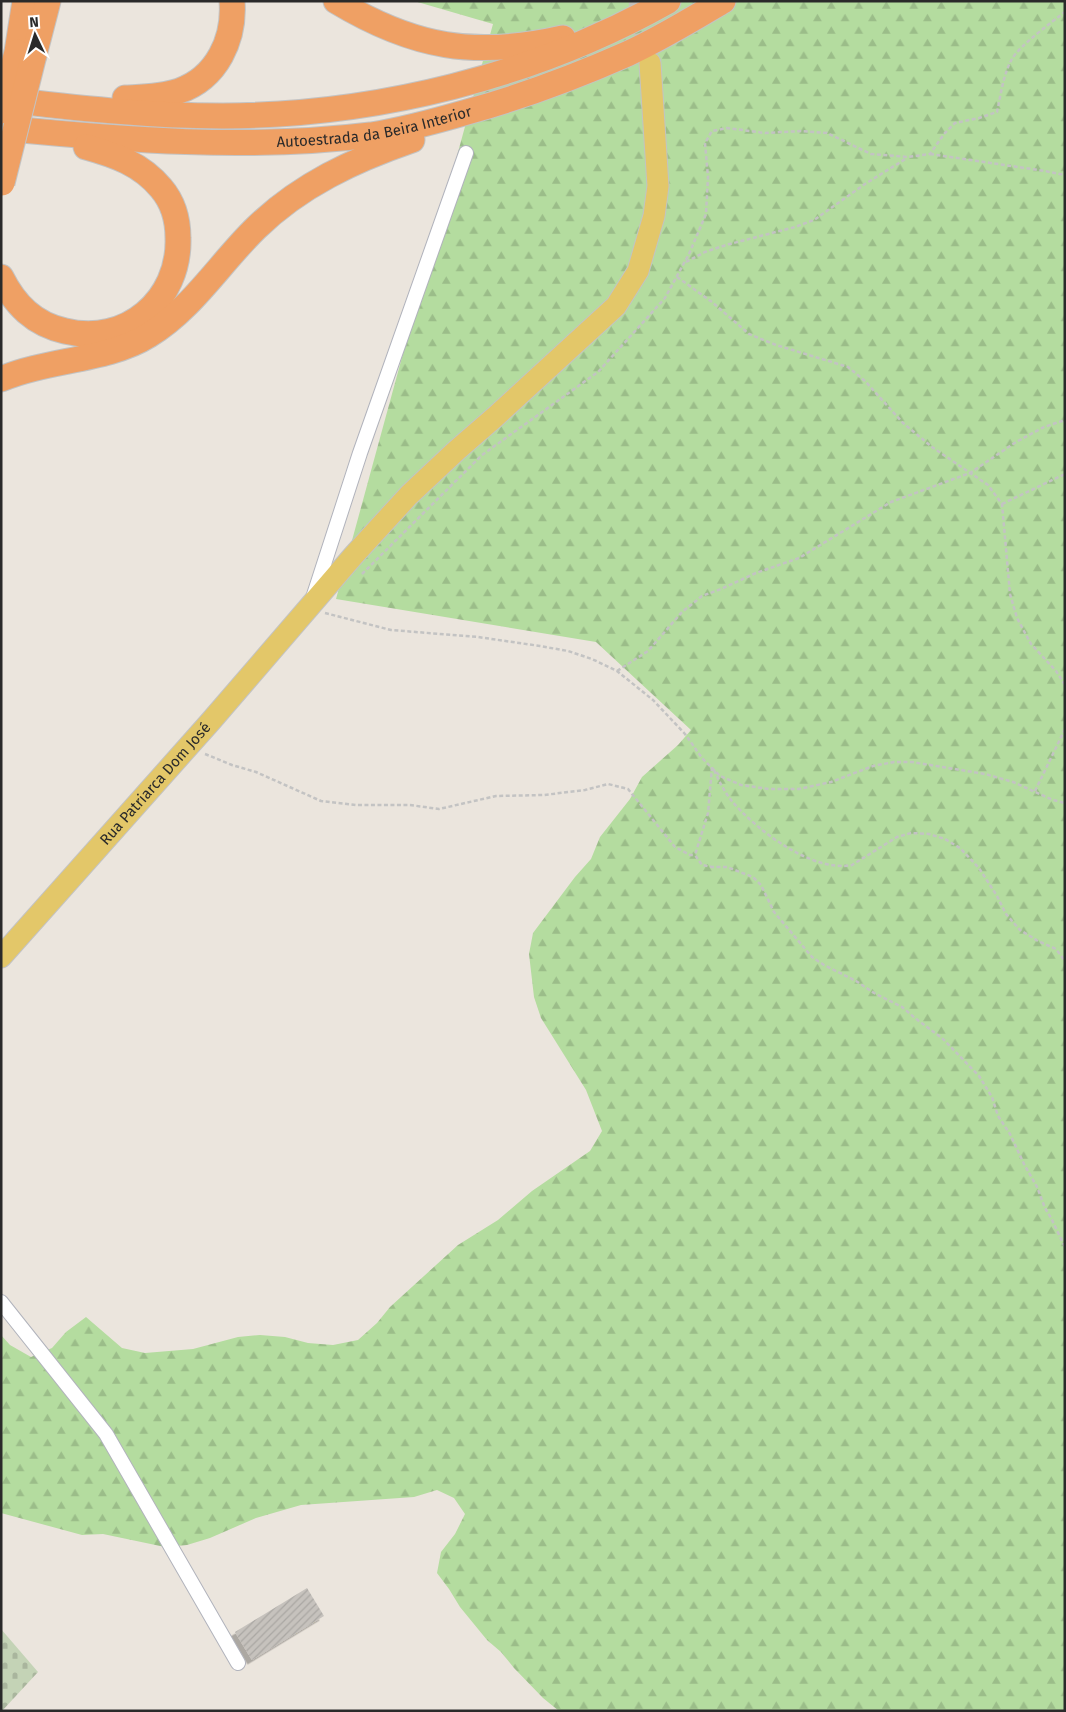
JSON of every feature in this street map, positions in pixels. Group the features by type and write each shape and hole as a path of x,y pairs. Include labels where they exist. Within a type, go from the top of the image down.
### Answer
{"highway":[{"path":"69,107 107,99 162,95 196,83 210,71 229,41 233,24 232,1"},
{"path":"336,1 385,27 420,40 453,47 489,48 521,46 624,24"},
{"name":"Autoestrada da Beira Interior","path":"1,100 69,107 223,116 271,114 349,106 434,91 489,77 583,44 668,1"},
{"name":"Autoestrada da Beira Interior","path":"1,128 112,139 217,143 321,139 404,129 514,99 627,54 723,1"},
{"path":"1,111 25,53 41,2"},
{"path":"1,189 25,53"},
{"path":"1,378 31,368 134,344 151,334 183,307 255,228 297,193 320,179 382,150 487,117 514,99"},
{"path":"1,277 12,297 29,315 52,328 77,334 103,333 129,325 146,313 161,298 171,280 177,261 178,223 172,205 162,189 148,175 132,163 114,154 36,132"}],"main road":[{"name":"Rua Patriarca Dom José","path":"1,957 190,745 354,555 409,495 616,306 628,290 638,271 647,244 654,216 658,186 650,63"}],"street":[{"path":"309,608 363,443 466,153"},
{"path":"1,1302 106,1434 238,1663"}],"path":[{"path":"930,154 944,134 955,123 997,112 1004,78 1012,57 1065,12"},
{"path":"358,579 482,455 598,372 665,298 684,263 706,214 708,177 705,143 712,131 727,128 766,133 827,133 871,154 908,157 930,154 1065,175"},
{"path":"684,263 705,252 726,245 814,220 865,184 908,157"},
{"path":"677,277 712,302 749,334 776,345 848,367 865,381 904,424 932,447 988,485 1002,504 1010,594 1017,618 1031,644 1056,671 1065,685"},
{"path":"616,670 648,651 682,612 702,596 721,590 756,572 799,558 891,502 970,473 1016,442 1044,427 1065,420"},
{"path":"1002,504 1065,474"},
{"path":"309,608 391,630 478,637 568,651 592,658 616,670 653,700 673,720 720,776 741,785 769,789 798,789 831,782 873,766 894,762 912,762 985,774 1013,782 1053,800 1065,803"},
{"path":"1035,791 1065,729"},
{"path":"190,745 208,756 232,766 256,772 321,801 356,805 410,805 439,809 496,796 544,795 585,790 608,784 628,789 675,847 690,855 696,855"},
{"path":"712,767 708,813 696,855 702,865 727,867 753,877 762,885 774,912 812,957 874,993 902,1006 914,1018 943,1039 980,1076 992,1097 998,1116 1010,1134 1065,1247"},
{"path":"712,767 724,790 733,802 757,825 779,842 799,853 824,863 844,866 852,865 897,837 911,833 929,834 945,839 960,848 979,868 1006,914 1020,930 1056,949 1065,961"}],"green space":[{"path":"414,1 1065,1 1065,1711 559,1711 543,1698 501,1652 487,1640 460,1607 437,1573 441,1552 455,1534 465,1514 454,1498 437,1490 414,1497 301,1505 256,1518 210,1538 187,1545 165,1547 103,1534 82,1535 1,1513 1,1335 10,1345 31,1357 52,1348 66,1332 86,1317 122,1348 145,1353 193,1349 238,1337 260,1335 333,1345 358,1340 377,1323 390,1307 458,1245 498,1220 532,1191 590,1151 602,1131 586,1090 541,1018 534,997 529,954 533,933 591,859 600,837 630,799 642,777 678,745 691,730 596,642 336,599 493,24"},
{"path":"1,1629 38,1672 2,1711 1,1711"}],"building":[{"path":"307,1588 324,1616 252,1660 235,1632"}],"tunnel":[{"path":"639,1 649,60"}]}
